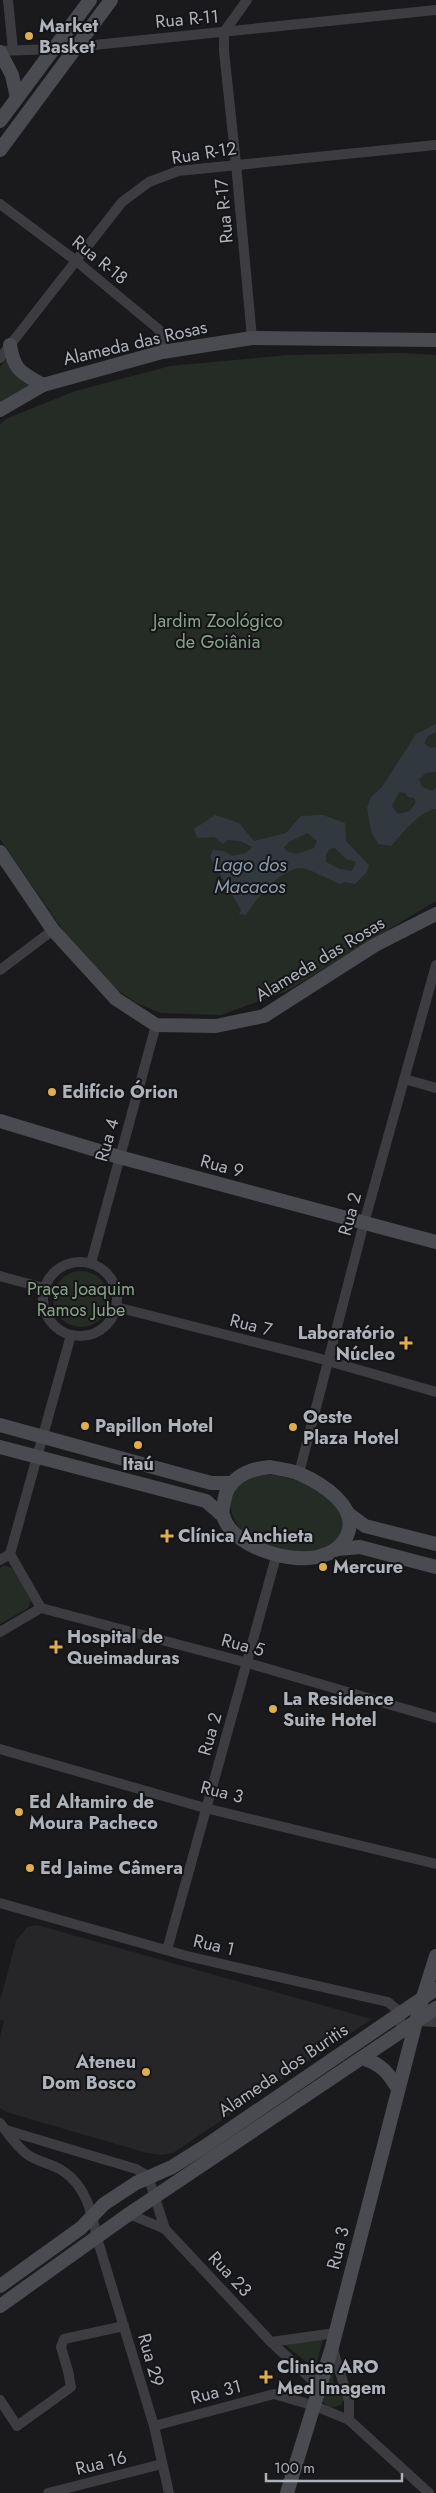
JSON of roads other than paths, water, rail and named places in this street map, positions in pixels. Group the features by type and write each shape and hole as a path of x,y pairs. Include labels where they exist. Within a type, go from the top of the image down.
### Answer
{"main road":[{"path":"0,121 90,0"},
{"path":"0,150 111,0"},
{"path":"4,51 12,74 17,98"},
{"name":"Alameda das Rosas","path":"0,410 43,384 162,352 252,338 436,340"},
{"path":"10,345 13,362 23,373 43,384"},
{"path":"0,852 53,930 116,999 156,1026"},
{"name":"Alameda das Rosas","path":"156,1026 216,1026 264,1016 375,945 436,914"},
{"name":"Rua 9","path":"0,1121 119,1157 436,1242"},
{"path":"0,1425 211,1482 230,1483"},
{"path":"0,1448 206,1501 222,1514 233,1532 276,1557 314,1558 338,1549 360,1547 436,1567"},
{"path":"131,1483 136,1463"},
{"path":"222,1514 224,1498 230,1483 248,1471 270,1467 299,1473 337,1499 349,1514 365,1526 436,1544"},
{"path":"338,1549 347,1537 351,1526 349,1514"},
{"name":"Rua 3","path":"288,2493 323,2381 419,2010 436,1956"},
{"name":"Alameda dos Buritis","path":"0,2306 129,2214 401,2031 436,1989"},
{"name":"Alameda dos Buritis","path":"0,2286 81,2228 104,2204 148,2176 172,2167 204,2147 400,2012 436,2008"},
{"path":"362,2058 382,2067 388,2072 398,2090"}],"street":[{"path":"4,51 8,0"},
{"path":"224,32 247,0"},
{"name":"Rua R-11","path":"4,51 77,46 436,10"},
{"name":"Rua R-17","path":"224,32 224,51 252,338"},
{"name":"Rua R-12","path":"0,358 122,202 149,182 178,171 436,145"},
{"name":"Rua R-18","path":"0,204 76,260 162,333 162,352"},
{"path":"0,970 53,930"},
{"name":"Rua 2","path":"299,1473 364,1223 436,965"},
{"name":"Rua 4","path":"91,1263 156,1026"},
{"path":"404,1079 436,1088"},
{"path":"79,1261 91,1263 109,1275 116,1291 116,1308 111,1318 99,1330 83,1336 71,1335 60,1330 51,1322 44,1306 44,1288 57,1269 79,1261"},
{"path":"0,1276 44,1288"},
{"name":"Rua 7","path":"116,1308 328,1361 436,1392"},
{"path":"0,1560 10,1554 71,1335"},
{"path":"0,1632 41,1608 10,1554"},
{"name":"Rua 2","path":"167,1950 276,1557"},
{"name":"Rua 5","path":"41,1608 248,1662 436,1718"},
{"name":"Rua 3","path":"0,1749 205,1808 436,1864"},
{"name":"Rua 1","path":"0,1903 167,1950 388,2002 400,2012"},
{"path":"419,2010 436,2022"},
{"path":"400,2012 401,2031"},
{"path":"2,2126 136,2169 148,2176 155,2197"},
{"path":"2,2126 29,2156 62,2171 76,2182 93,2215 97,2238"},
{"path":"29,2156 35,2138"},
{"name":"Rua 23","path":"155,2197 165,2229"},
{"name":"Rua 23","path":"129,2214 165,2229 271,2342 310,2378 323,2381"},
{"name":"Rua 29","path":"97,2238 154,2426 169,2493"},
{"path":"0,2400 17,2426 70,2387 68,2371 61,2347 64,2339 124,2326"},
{"path":"271,2342 336,2333"},
{"path":"332,2347 349,2401 349,2420"},
{"name":"Rua 31","path":"154,2426 274,2394 315,2406"},
{"path":"315,2406 349,2420 429,2493"},
{"name":"Rua 16","path":"48,2493 162,2464"}],"water":[{"path":"436,724 436,732 428,736 424,743 430,748 436,747 436,772 426,773 419,779 422,787 433,791 436,787 436,809 417,818 391,846 378,844 371,831 367,808 371,797 382,787 416,734","holes":["399,792 405,793 408,797 414,798 416,802 410,811 398,814 392,806"]},
{"name":"Lago dos Macacos","path":"215,815 239,823 254,841 286,833 301,816 323,815 345,823 346,841 369,865 367,872 355,884 345,882 340,884 301,868 293,870 269,886 246,915 239,914 241,910 210,857 213,850 224,851 232,856 246,853 252,847 240,841 227,840 223,844 214,837 197,838 194,829","holes":["307,833 317,841 314,848 296,854 286,851 284,847 289,842","335,848 346,859 356,862 352,871 340,869 326,862 326,854 330,849"]}],"place":[{"name":"Market Basket","path":"29,36"},
{"name":"Edifício Órion","path":"52,1092"},
{"name":"Laboratório Núcleo","path":"406,1343"},
{"name":"Papillon Hotel","path":"85,1426"},
{"name":"Oeste Plaza Hotel","path":"293,1427"},
{"name":"Itaú","path":"138,1445"},
{"name":"Clínica Anchieta","path":"167,1536"},
{"name":"Mercure","path":"323,1567"},
{"name":"Hospital de Queimaduras","path":"56,1647"},
{"name":"La Residence Suite Hotel","path":"273,1709"},
{"name":"Ed Altamiro de Moura Pacheco","path":"19,1812"},
{"name":"Ed Jaime Câmera","path":"30,1868"},
{"name":"Ateneu Dom Bosco","path":"146,2072"},
{"name":"Clinica ARO Med Imagem","path":"266,2377"}],"park label":[{"name":"Jardim Zoológico de Goiânia","path":"218,631"},
{"name":"Praça Joaquim Ramos Jube","path":"81,1299"}]}
